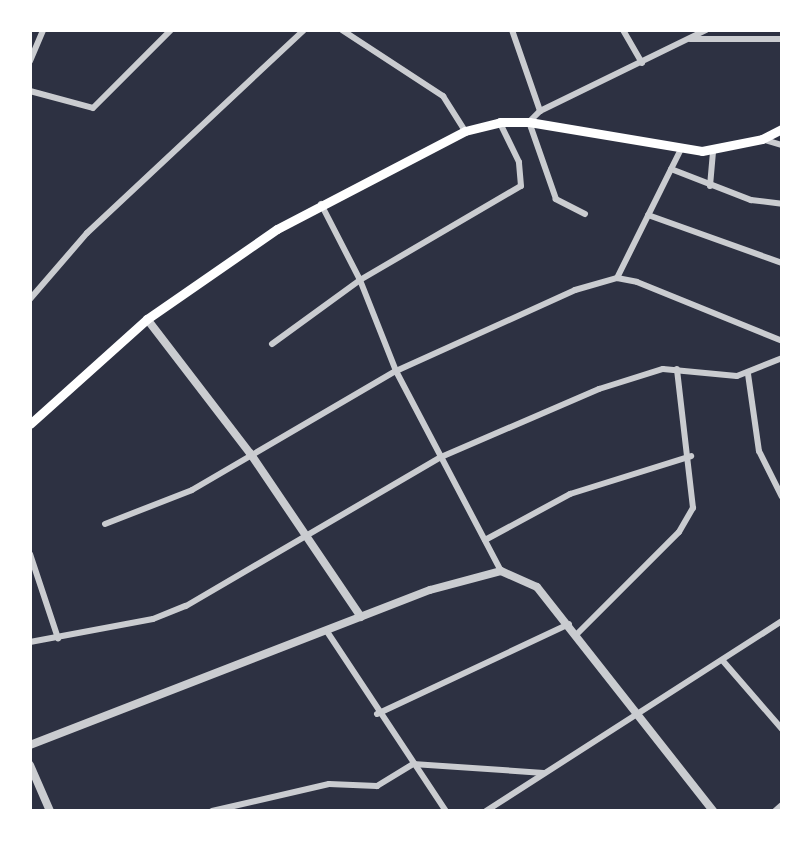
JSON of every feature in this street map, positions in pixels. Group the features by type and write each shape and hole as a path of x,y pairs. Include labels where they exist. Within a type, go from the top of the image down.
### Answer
{"main road":[{"path":"30,424 147,319 321,204 465,131 500,122 529,122 681,149 713,150 762,139 782,129"}],"street":[{"path":"30,61 43,30"},
{"path":"30,91 93,108 171,30"},
{"path":"30,299 87,233 304,30"},
{"path":"342,30 443,96 465,131"},
{"path":"512,30 540,111"},
{"path":"623,30 642,63"},
{"path":"585,214 556,199 529,122 540,111 706,30"},
{"path":"689,39 782,39"},
{"path":"272,344 360,280 521,186 519,162 500,122"},
{"path":"762,139 782,145"},
{"path":"617,278 681,149"},
{"path":"710,186 713,150"},
{"path":"671,169 751,200 782,204"},
{"path":"321,204 360,280 396,371 501,571"},
{"path":"648,215 782,263"},
{"path":"105,524 192,490 250,453 396,371 575,290 617,278 782,341"},
{"path":"147,319 250,453 310,537 361,617"},
{"path":"30,642 186,606 310,537 441,457 599,389 648,371 677,369 727,376 748,374 782,358"},
{"path":"577,634 689,517 695,498 677,369"},
{"path":"748,374 759,451 782,497"},
{"path":"485,540 570,494 691,456"},
{"path":"30,554 58,638"},
{"path":"30,745 208,673 328,633 443,586 501,571 527,579 569,624 713,811"},
{"path":"486,811 544,773 641,717 782,621"},
{"path":"377,714 569,624"},
{"path":"328,633 377,714 446,811"},
{"path":"723,661 782,729"},
{"path":"212,811 329,784 377,786 413,764 544,773"},
{"path":"30,765 50,811"},
{"path":"775,811 782,805"}]}
